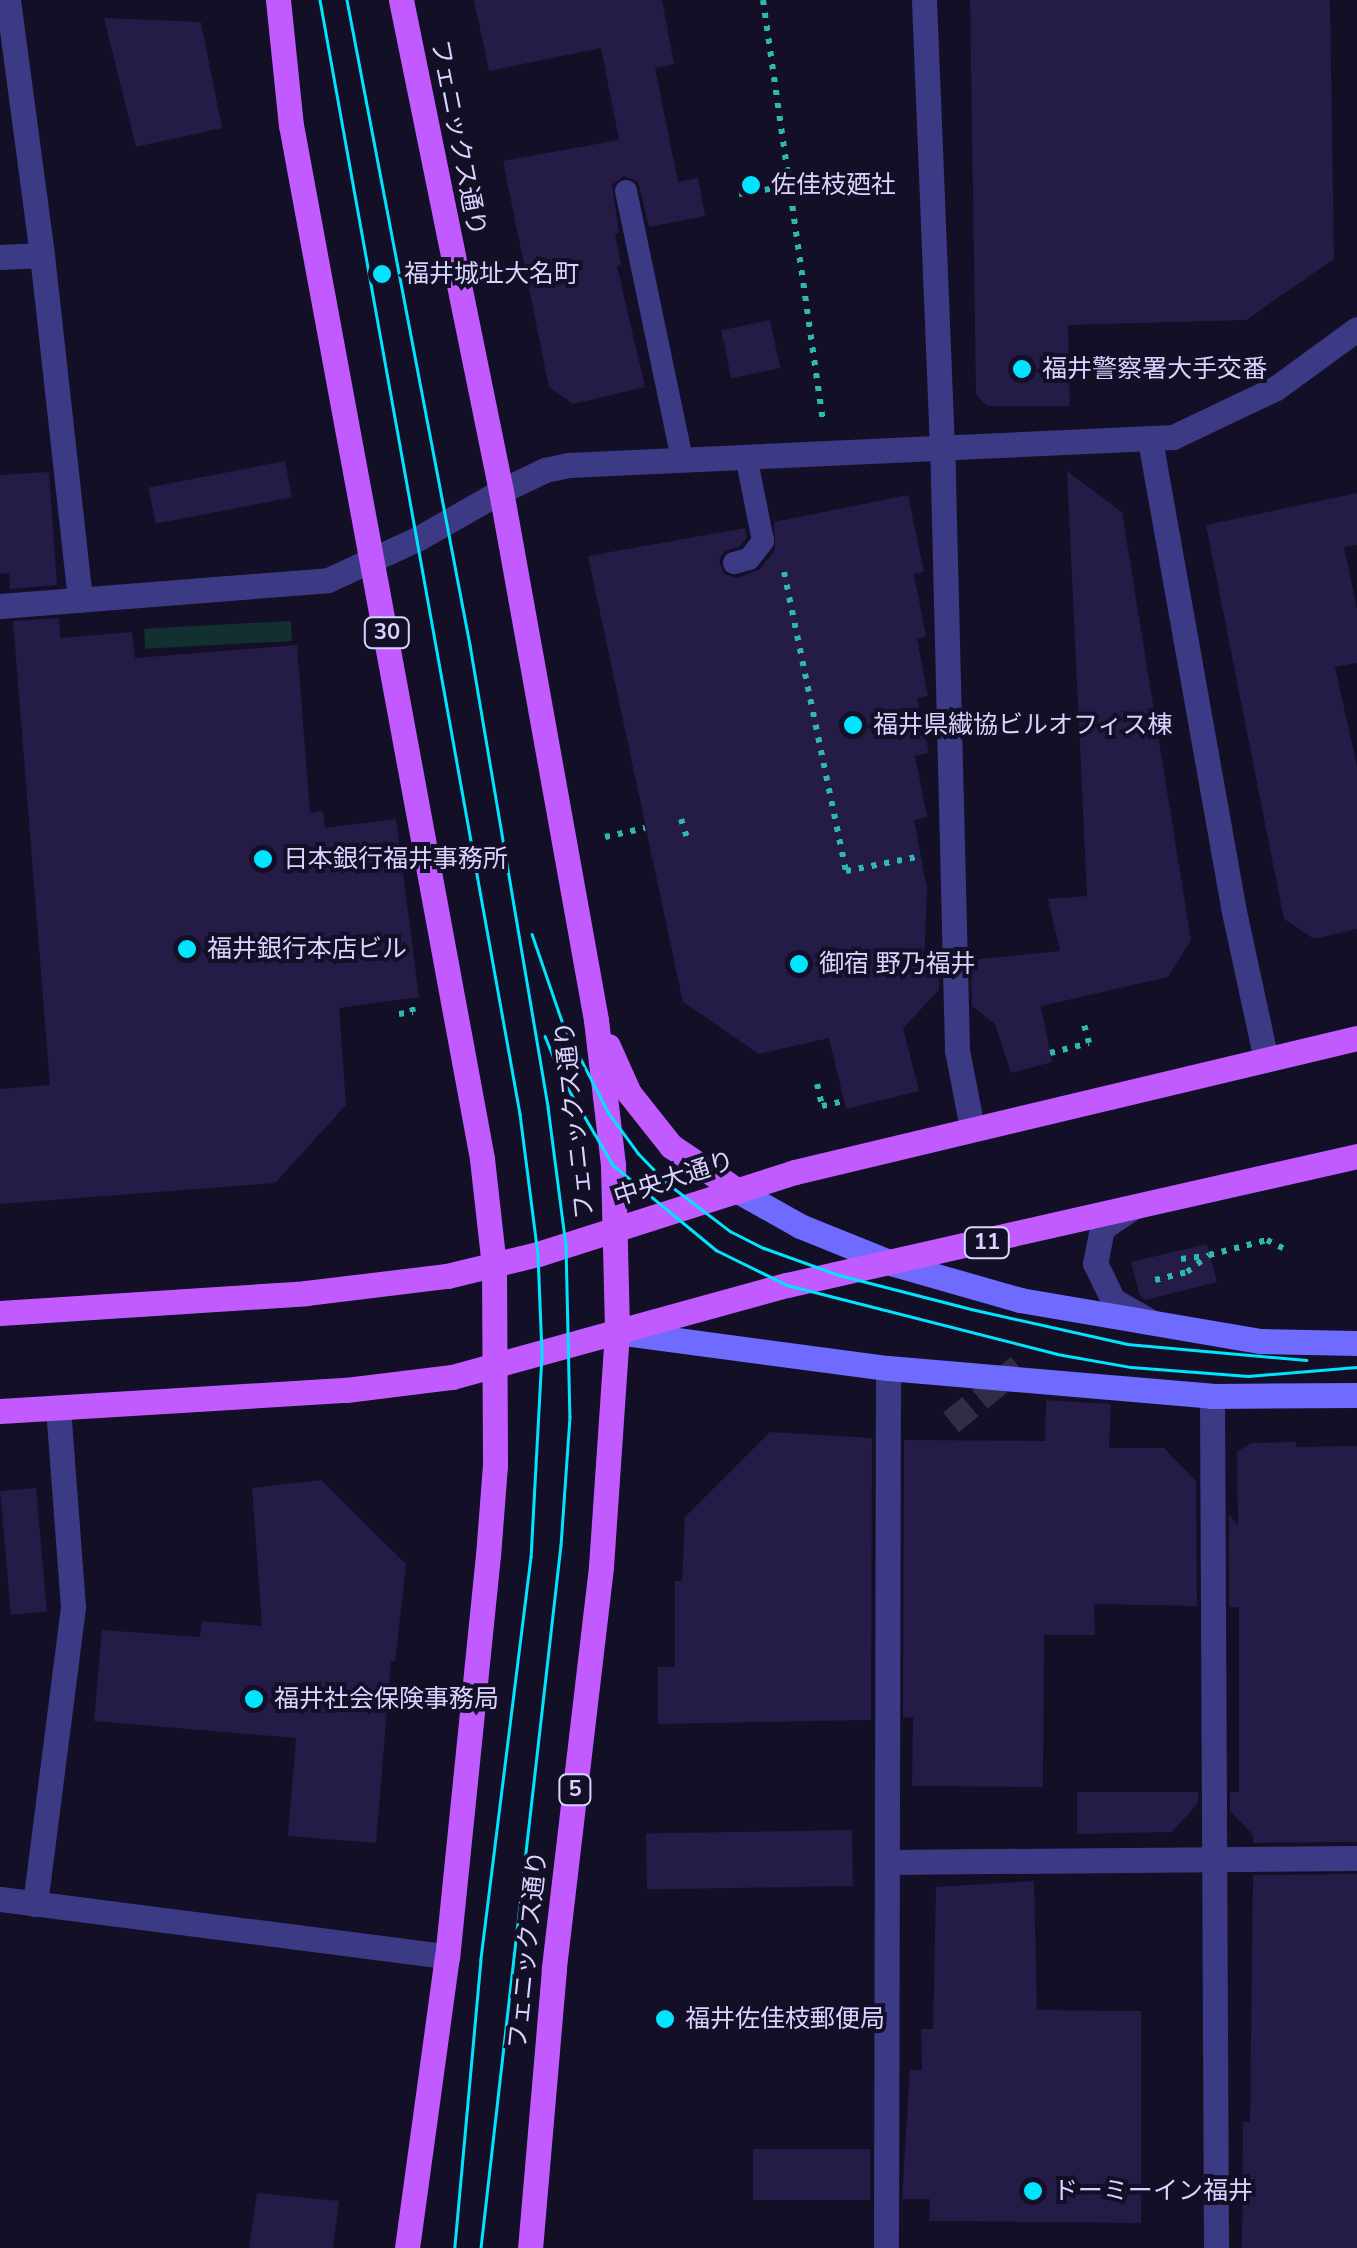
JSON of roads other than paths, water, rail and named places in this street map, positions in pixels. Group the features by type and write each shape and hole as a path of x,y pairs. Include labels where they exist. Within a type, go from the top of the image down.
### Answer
{"main road":[{"name":"30","path":"278,0 291,125 482,1159 494,1266"},
{"name":"フェニックス通り","path":"401,0 500,491 596,1020 616,1229 618,1332 601,1567 554,1969 530,2248"},
{"path":"596,1020 629,1093 650,1121 671,1146 738,1191"},
{"name":"中央大通り","path":"0,1312 306,1293 494,1266 794,1172 1357,1038"},
{"name":"11","path":"618,1332 787,1286 1357,1156"},
{"path":"407,2248 446,1956 490,1537 494,1266"},
{"path":"0,1411 346,1390 495,1369 618,1332"}],"street":[{"path":"8,0 42,254 80,600"},
{"path":"924,0 957,1050 972,1128"},
{"path":"0,257 42,254"},
{"path":"0,606 328,580 374,561 500,491 545,470 569,465 940,446 1150,440 1200,426 1260,396 1357,329"},
{"path":"1150,440 1233,907 1266,1059"},
{"path":"738,1191 800,1226 894,1264 1020,1300 1162,1327 1262,1340 1357,1343"},
{"path":"1147,1205 1126,1210 1102,1228 1095,1263 1113,1300 1162,1327"},
{"path":"618,1332 888,1368 1212,1396 1357,1395"},
{"path":"886,2248 888,1368"},
{"path":"1212,1396 1216,2248"},
{"path":"35,1904 73,1606 58,1408"},
{"path":"886,1862 1357,1858"},
{"path":"0,1900 446,1956"}],"lane":[{"path":"626,191 682,458"},
{"path":"734,564 749,559 763,541 746,456"}],"tunnel":[{"path":"951,1422 1019,1366"}],"tram line":[{"path":"320,0 520,1114 538,1254 542,1355 531,1557 481,1960 455,2248"},
{"path":"347,0 470,645 548,1107 566,1245 570,1417 561,1545 481,2248"},
{"path":"532,934 563,1024 608,1112 638,1153 667,1183 730,1231 764,1248 839,1275 1127,1344 1306,1360"},
{"path":"545,1036 563,1080 613,1165 716,1250 787,1285 1057,1354 1131,1367 1248,1376 1357,1367"}],"place":[{"name":"佐佳枝廼社","path":"751,185"},
{"name":"福井城址大名町","path":"382,274"},
{"name":"福井警察署大手交番","path":"1022,369"},
{"name":"福井県繊協ビルオフィス棟","path":"853,725"},
{"name":"日本銀行福井事務所","path":"263,859"},
{"name":"福井銀行本店ビル","path":"187,949"},
{"name":"御宿 野乃福井","path":"799,964"},
{"name":"福井社会保険事務局","path":"254,1699"},
{"name":"福井佐佳枝郵便局","path":"665,2019"},
{"name":"ドーミーイン福井","path":"1033,2191"}]}
